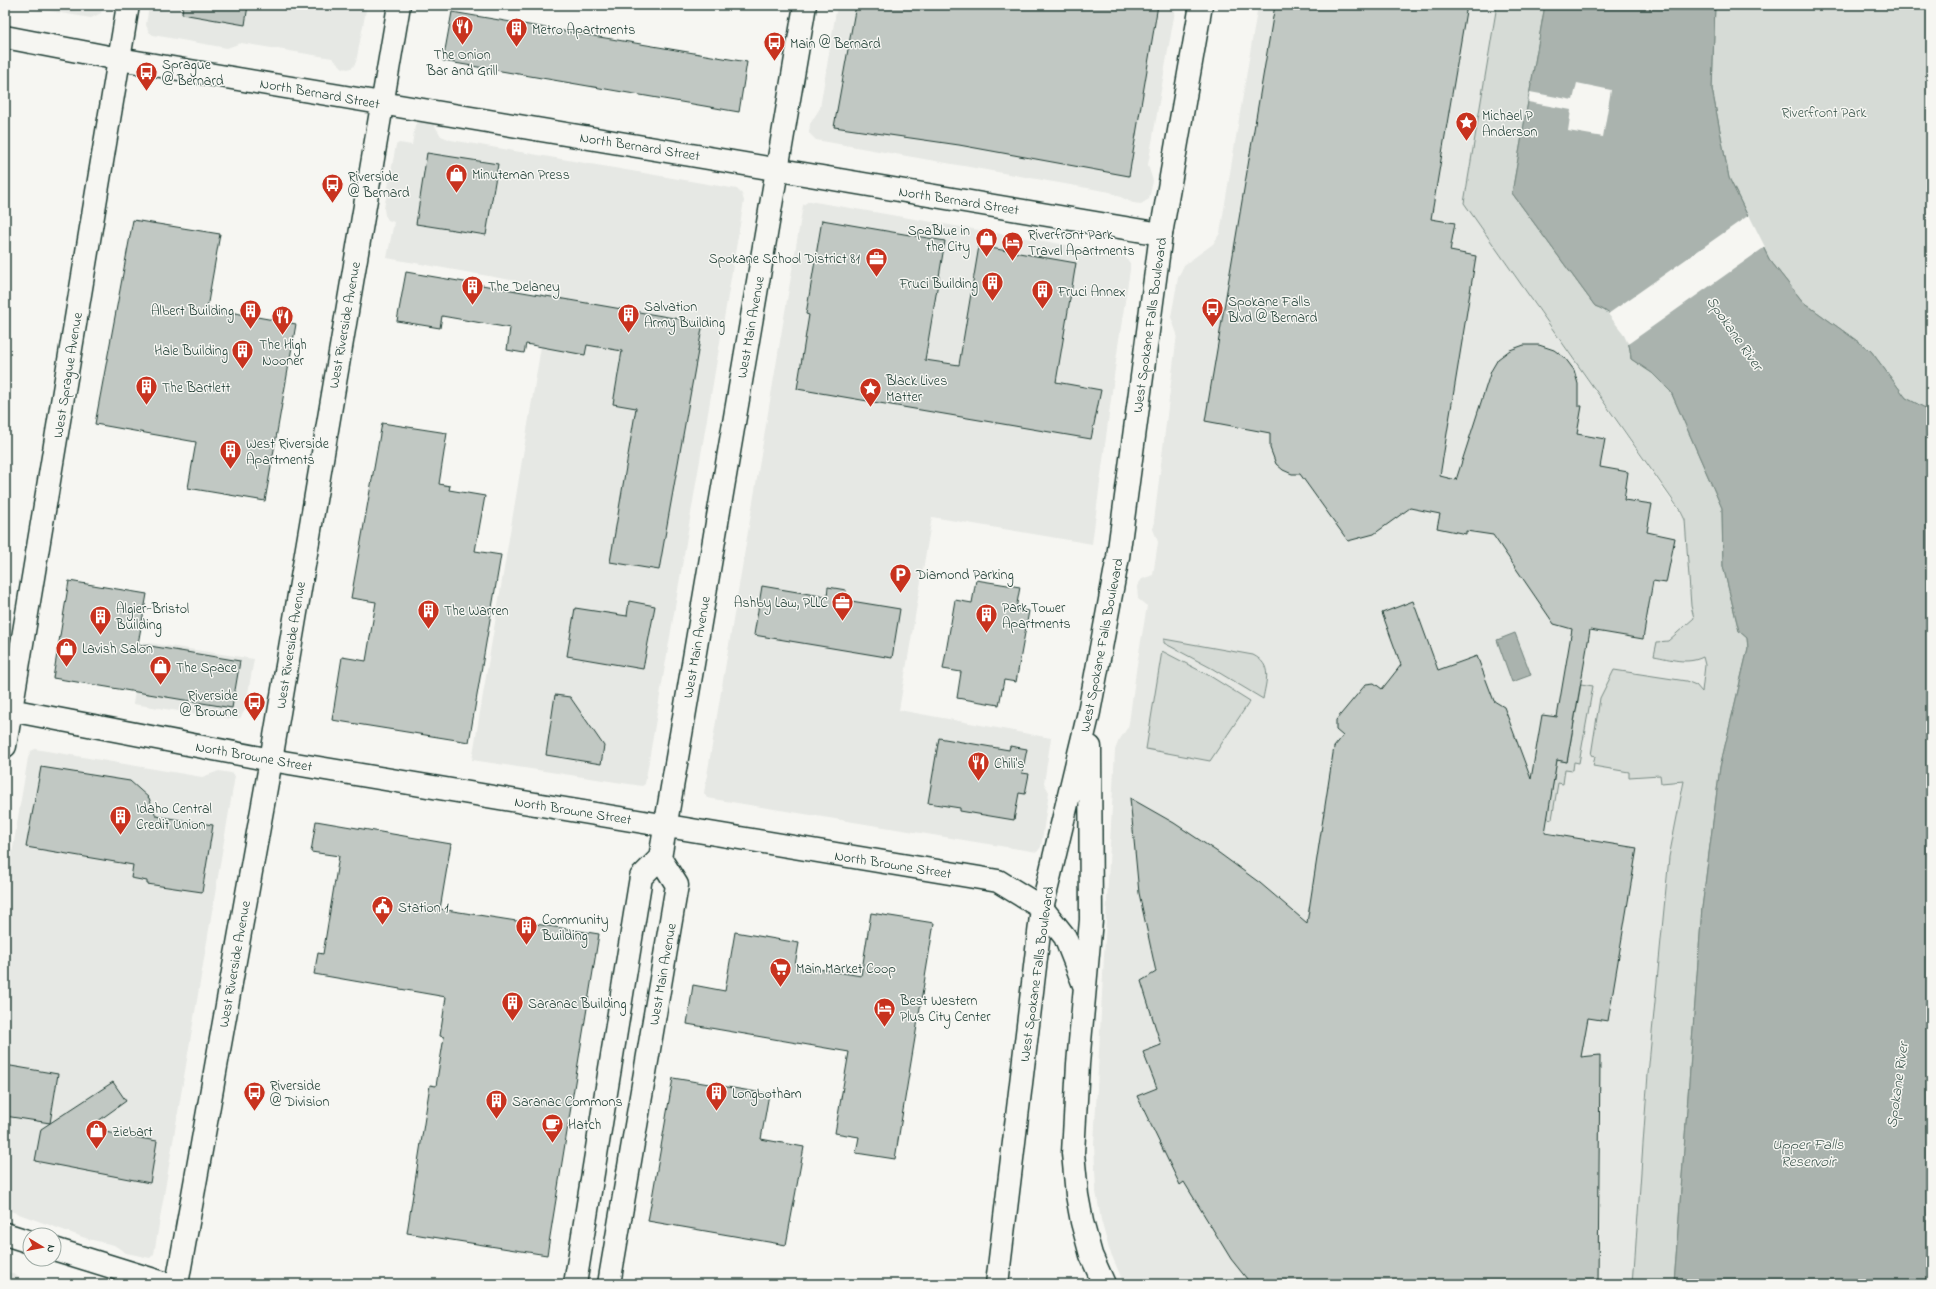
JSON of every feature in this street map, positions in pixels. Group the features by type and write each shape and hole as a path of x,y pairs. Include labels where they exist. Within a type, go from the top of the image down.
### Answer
{"main road":[{"name":"West Sprague Avenue","path":"5,746 8,710 128,5"},
{"name":"West Riverside Avenue","path":"177,1284 271,760 399,5"},
{"name":"West Main Avenue","path":"609,1284 677,885 660,858 805,5"},
{"name":"West Spokane Falls Boulevard","path":"997,1284 1042,908 1090,712 1118,557 1161,234 1201,5"},
{"name":"North Bernard Street","path":"5,37 119,59 1161,234"},
{"name":"North Browne Street","path":"8,710 271,760 998,880 1042,908 1065,937 1084,985"},
{"path":"1090,712 1091,920 1084,985 1073,1153 1077,1195 1082,1222 1091,1255 1104,1284"},
{"path":"575,1284 641,877 660,858"},
{"path":"5,1234 22,1239"},
{"path":"62,1251 168,1284"}],"shaded area":[{"path":"13,5 104,5 101,13 91,18"},
{"path":"156,5 367,5 356,62 353,67 348,69 343,68 332,58 241,43 227,48 153,35 149,32 146,25 148,12"},
{"path":"837,5 1176,5 1148,165 1153,181 1149,199 1141,204 1133,203 1110,192 816,140 809,133 810,124 820,108"},
{"path":"1258,5 1497,5 1464,203 1685,520 1691,606 1705,665 1704,683 1669,857 1648,1074 1633,1284 1124,1284 1109,1249 1101,1220 1096,1192 1094,1144 1115,750 1129,723 1147,606 1138,599 1137,586 1142,579 1153,575 1158,542 1153,529 1177,334 1171,317 1178,278 1184,265 1213,244 1220,233"},
{"path":"420,120 427,120 434,124 441,136 451,140 737,189 742,194 744,201 645,784 642,786 472,760 551,287 387,258 394,222 388,220 385,215 384,208 396,145 399,143 412,145 415,125"},
{"path":"809,201 1120,254 1130,263 1092,544 932,517 899,710 1051,738 1044,783 1049,792 1041,847 1037,852 707,798 704,793 803,205"},
{"path":"143,642 254,659 245,710 240,718 231,719 133,704"},
{"path":"35,749 202,777 219,771 231,773 235,776 154,1254 150,1258 126,1253 114,1245 88,1239 62,1230 62,1227 55,1227 5,1209 5,895 28,758 31,751"},
{"path":"5,1270 17,1276 26,1284 5,1284"}],"green space":[{"path":"1497,5 1545,5 1512,193 1595,306 1610,314 1616,320 1625,334 1631,359 1652,373 1671,392 1722,508 1723,566 1739,631 1747,638 1748,648 1720,767 1702,908 1674,1284 1633,1284 1648,1074 1669,857 1684,781 1661,783 1660,775 1629,777 1629,772 1593,766 1595,756 1591,755 1600,698 1614,670 1686,681 1696,685 1702,692 1705,665 1703,657 1691,661 1685,661 1654,656 1657,642 1668,641 1694,618 1691,606 1685,520 1681,512 1464,203"},
{"name":"Riverfront Park","path":"1715,5 1931,5 1931,411 1906,398 1871,351 1803,302 1769,259 1729,178 1712,89"},
{"path":"1164,639 1253,655 1259,659 1266,669 1267,674 1263,699 1213,669 1164,643"},
{"path":"1162,651 1210,676 1250,701 1210,761 1146,749"},
{"path":"1581,684 1593,686 1579,763 1574,762 1573,770 1565,769 1563,784 1558,783 1552,819 1547,818 1557,760 1567,762"}],"water":[{"name":"Upper Falls Reservoir","path":"1545,5 1715,5 1712,89 1729,178 1769,259 1803,302 1871,351 1906,398 1931,411 1931,1284 1674,1284 1702,908 1720,767 1748,648 1747,638 1739,631 1723,566 1722,508 1671,392 1652,373 1631,359 1625,334 1616,320 1610,314 1595,306 1512,193"},
{"path":"1515,633 1531,675 1512,682 1497,640"}],"pier":[{"path":"1577,83 1611,90 1603,137 1568,131 1571,110 1528,102 1530,92 1573,100"},
{"path":"1749,215 1765,247 1628,344 1623,333 1608,314"}],"building":[{"path":"183,5 248,5 245,25 182,14"},
{"path":"856,5 1158,5 1129,176 959,145 834,127"},
{"path":"1275,5 1467,5 1431,219 1455,223 1450,251 1476,256 1440,476 1456,480 1491,371 1498,359 1510,350 1524,345 1539,345 1554,350 1565,358 1574,370 1578,384 1578,406 1582,406 1577,434 1605,439 1600,467 1628,472 1624,500 1652,504 1647,532 1675,538 1666,583 1653,581 1643,639 1590,630 1567,762 1557,760 1545,833 1637,848 1608,1021 1588,1018 1581,1057 1600,1055 1598,1284 1251,1284 1231,1259 1184,1182 1180,1185 1137,1096 1157,1088 1143,1052 1161,1045 1141,981 1156,972 1139,893 1130,798 1174,823 1219,853 1260,883 1307,923 1334,747 1343,736 1336,730 1336,720 1366,684 1374,683 1382,689 1401,665 1382,613 1413,601 1438,670 1477,656 1494,701 1504,707 1531,779 1542,715 1557,717 1572,629 1554,624 1493,535 1466,531 1466,534 1437,528 1440,514 1410,508 1374,534 1348,541 1300,474 1292,474 1283,470 1276,464 1270,448 1270,433 1205,421"},
{"path":"452,12 747,62 739,112 443,61"},
{"name":"Minuteman Press","path":"427,153 498,164 486,235 416,224"},
{"path":"133,220 220,234 207,308 296,324 265,501 188,488 196,442 95,424"},
{"path":"822,220 945,241 925,360 959,365 979,246 1076,263 1056,382 1101,390 1091,439 797,389 809,315 806,314"},
{"path":"406,272 703,323 659,570 610,562 636,408 613,404 622,351 587,345 585,355 526,344 524,353 507,350 510,328 442,316 440,328 397,321"},
{"name":"The Warren","path":"382,423 447,433 439,484 450,486 449,490 485,496 475,551 501,555 469,742 332,720 342,657 366,661 376,602 351,598"},
{"name":"Park Tower Apartments","path":"976,580 1020,587 1016,609 1029,611 1016,682 1004,680 999,705 957,698 961,672 943,669 955,600 972,603"},
{"name":"Algier-Bristol Building","path":"69,581 147,594 138,644 240,661 232,708 53,678"},
{"path":"762,586 827,597 828,587 846,590 845,600 900,609 892,658 754,635"},
{"path":"629,601 655,606 643,669 567,656 575,608 627,616"},
{"path":"555,695 570,697 604,746 601,764 546,755"},
{"name":"Chili's","path":"939,738 1009,750 1010,746 1027,749 1022,773 1029,774 1025,794 1019,793 1014,820 960,811 960,808 928,803"},
{"name":"Idaho Central Credit Union","path":"41,767 130,781 149,798 156,816 213,825 202,892 147,884 147,881 131,878 133,865 26,847"},
{"path":"316,821 451,844 440,909 599,934 547,1255 407,1233 430,1085 436,1086 444,1037 440,1036 446,997 314,974 318,953 323,954 339,856 311,852"},
{"path":"871,913 934,923 895,1159 856,1153 859,1137 835,1133 849,1052 687,1024 693,985 725,991 735,932 799,943 795,965 861,976"},
{"path":"5,1065 58,1074 50,1123 5,1116"},
{"path":"673,1078 769,1094 761,1139 804,1147 786,1245 648,1221"},
{"name":"Ziebart","path":"113,1082 126,1101 87,1129 157,1141 150,1183 35,1161 41,1129"}],"place":[{"name":"The Onion Bar and Grill","path":"462,46"},
{"name":"Metro Apartments","path":"517,48"},
{"name":"Main @ Bernard","path":"775,62"},
{"name":"Sprague @ Bernard","path":"147,92"},
{"name":"Michael P Anderson","path":"1467,142"},
{"name":"Minuteman Press","path":"457,194"},
{"name":"Riverside @ Bernard","path":"332,204"},
{"name":"SpaBlue in the City","path":"986,258"},
{"name":"Riverfront Park Travel Apartments","path":"1013,262"},
{"name":"Spokane School District 81","path":"876,278"},
{"name":"Fruci Building","path":"993,302"},
{"name":"The Delaney","path":"472,306"},
{"name":"Fruci Annex","path":"1042,310"},
{"name":"Spokane Falls Blvd @ Bernard","path":"1213,328"},
{"name":"Albert Building","path":"250,330"},
{"name":"Salvation Army Building","path":"628,334"},
{"name":"The High Nooner","path":"283,336"},
{"name":"Hale Building","path":"243,370"},
{"name":"The Bartlett","path":"146,406"},
{"name":"Black Lives Matter","path":"870,408"},
{"name":"West Riverside Apartments","path":"230,470"},
{"name":"Diamond Parking","path":"901,594"},
{"name":"Ashby Law, PLLC","path":"843,622"},
{"name":"The Warren","path":"428,630"},
{"name":"Park Tower Apartments","path":"987,634"},
{"name":"Algier-Bristol Building","path":"100,636"},
{"name":"Lavish Salon","path":"66,668"},
{"name":"The Space","path":"160,686"},
{"name":"Riverside @ Browne","path":"254,722"},
{"name":"Chili's","path":"979,782"},
{"name":"Idaho Central Credit Union","path":"120,836"},
{"name":"Station 1","path":"382,926"},
{"name":"Community Building","path":"526,946"},
{"name":"Main Market Coop","path":"781,988"},
{"name":"Saranac Building","path":"513,1022"},
{"name":"Best Western Plus City Center","path":"885,1028"},
{"name":"Riverside @ Division","path":"255,1112"},
{"name":"Longbotham","path":"716,1112"},
{"name":"Saranac Commons","path":"497,1120"},
{"name":"Hatch","path":"553,1144"},
{"name":"Ziebart","path":"96,1150"}],"water label":[{"name":"Spokane River","path":"1735,333"},
{"name":"Spokane River","path":"1897,1085"}]}
